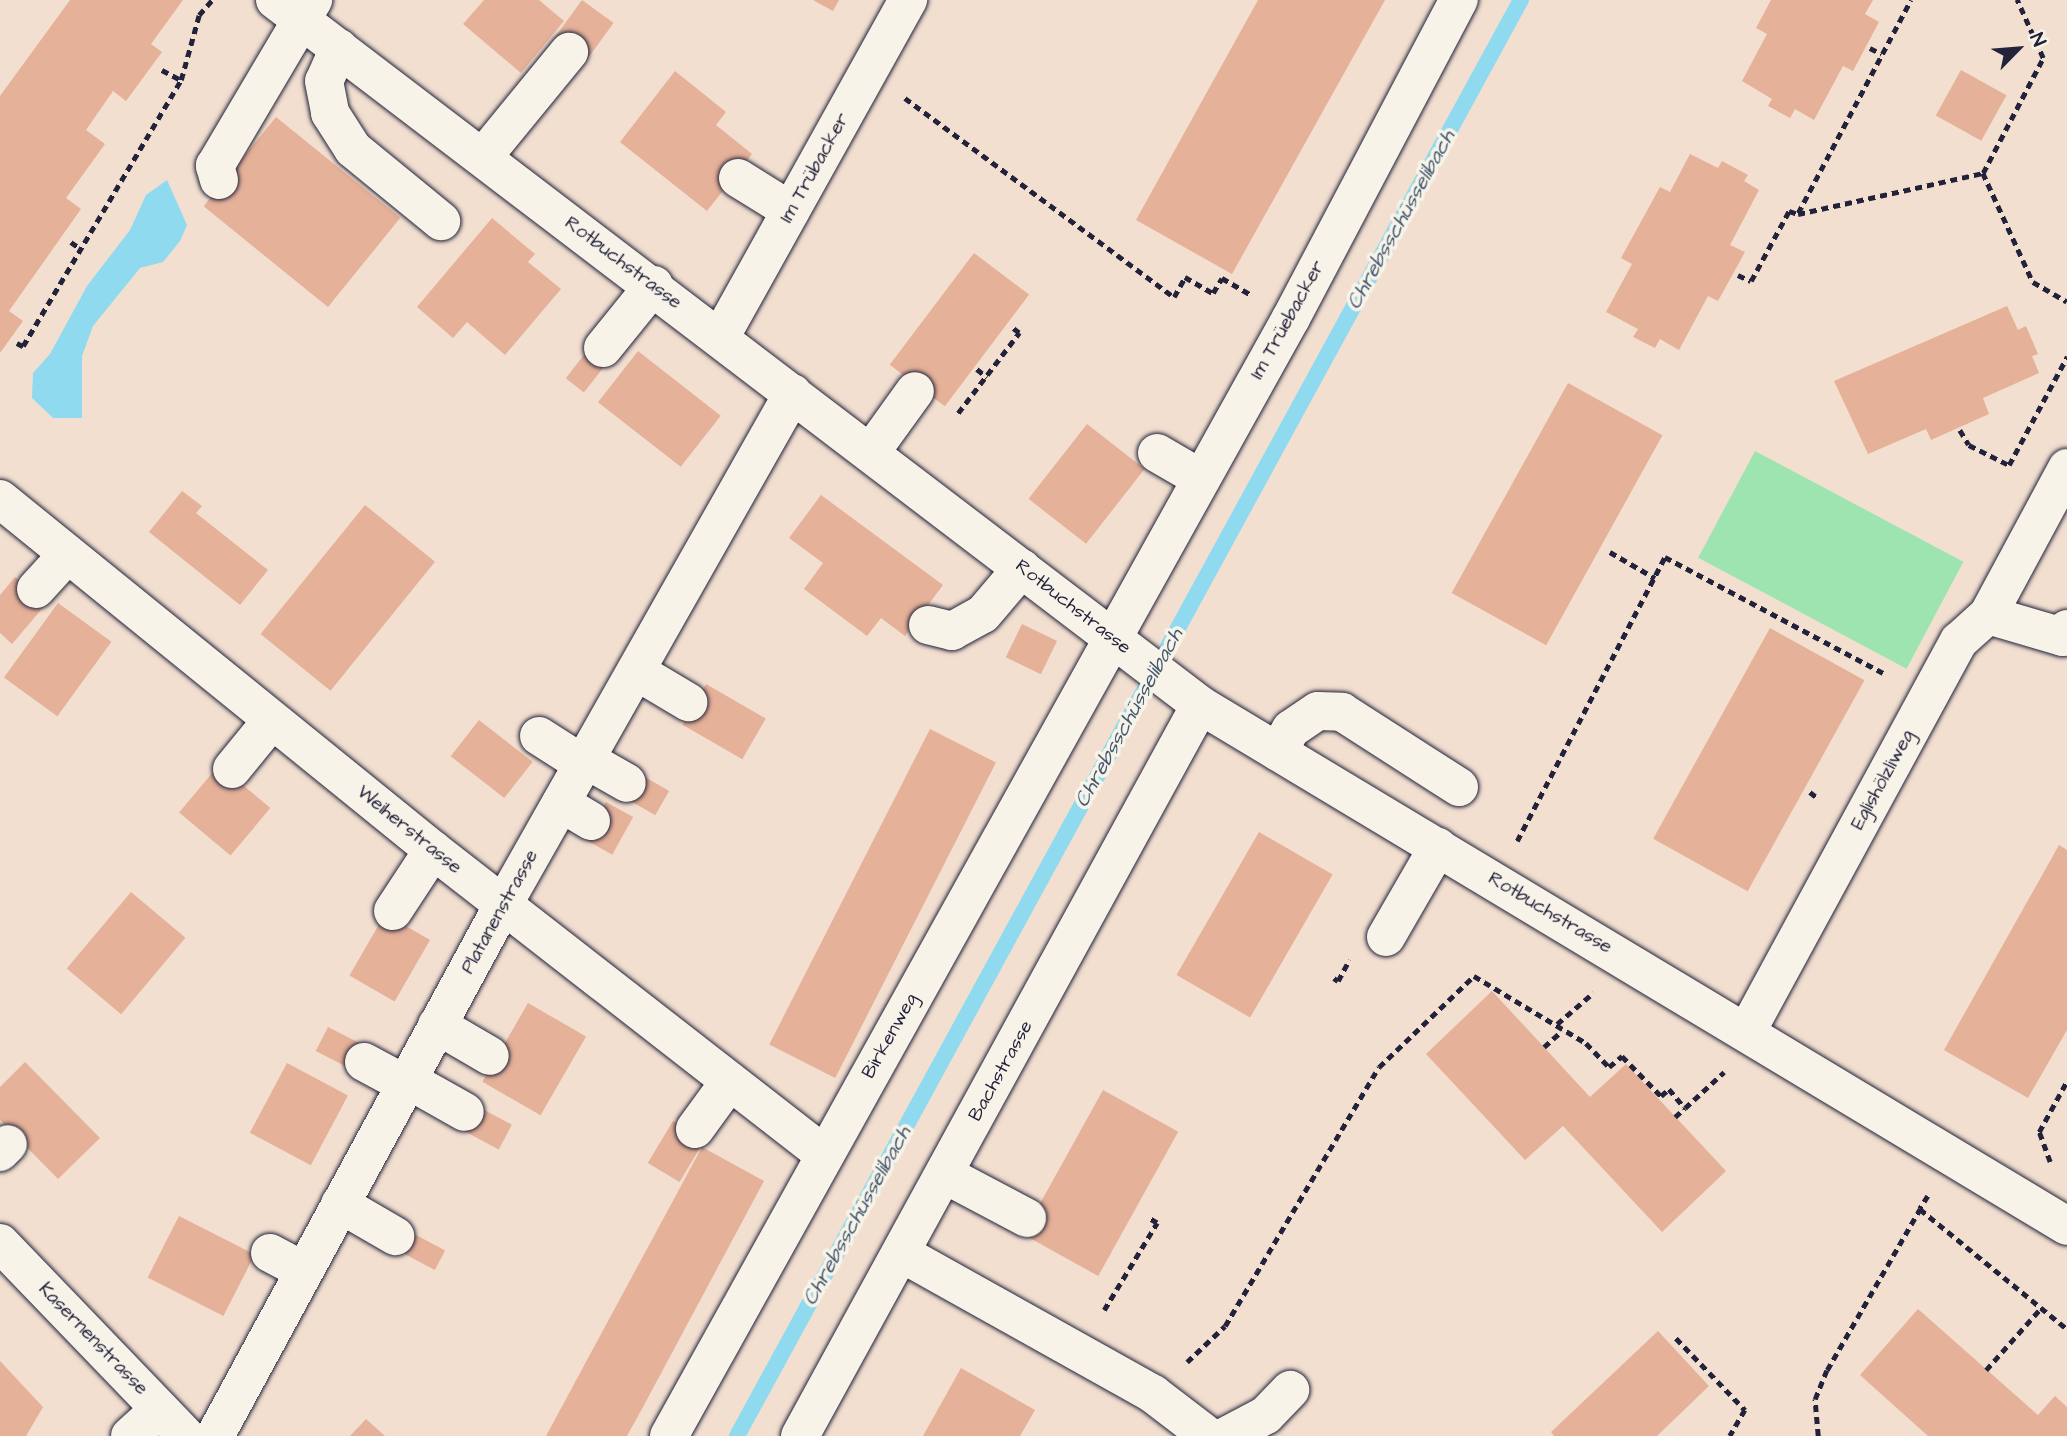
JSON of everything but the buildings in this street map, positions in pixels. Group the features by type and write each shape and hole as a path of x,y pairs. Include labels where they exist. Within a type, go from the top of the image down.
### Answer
{"street":[{"name":"Im Trüebacker","path":"1122,644 1200,478 1291,318 1459,0"},
{"name":"Im Trübacker","path":"721,336 905,1"},
{"path":"219,180 215,166 296,6"},
{"name":"Rotbuchstrasse","path":"296,6 339,48 721,336 1191,697 1747,1031 1837,1102 1952,1156 2067,1226"},
{"path":"339,48 324,81 330,113 353,149 441,221"},
{"path":"483,157 569,52"},
{"path":"738,178 790,211"},
{"path":"603,348 654,285"},
{"path":"871,452 915,391"},
{"name":"Platanenstrasse","path":"215,1436 503,905 576,812 584,762 793,393"},
{"path":"1157,453 1200,478"},
{"name":"Eglishölzliweg","path":"1747,1031 1959,641 1988,615 2067,468"},
{"name":"Weiherstrasse","path":"0,499 433,850 824,1154"},
{"path":"36,589 68,554"},
{"path":"928,625 952,631 983,614 1023,568"},
{"path":"1988,615 2063,637 2067,629"},
{"name":"Birkenweg","path":"669,1436 824,1154 1122,644"},
{"path":"636,671 688,702"},
{"name":"Bachstrasse","path":"801,1435 944,1174 1191,697"},
{"path":"1279,751 1291,729 1318,711 1342,712 1459,787"},
{"path":"232,769 272,719"},
{"path":"539,736 627,783"},
{"path":"1386,937 1438,847"},
{"path":"393,911 433,850"},
{"path":"438,1025 490,1056"},
{"path":"364,1062 465,1112"},
{"path":"695,1129 730,1081"},
{"path":"944,1174 1027,1218"},
{"path":"340,1204 395,1236"},
{"name":"Kasernenstrasse","path":"0,1242 173,1423"},
{"path":"270,1253 304,1271"},
{"path":"901,1253 1153,1394 1208,1436"},
{"path":"1226,1436 1266,1415 1290,1390"},
{"path":"130,1436 173,1423"}],"path":[{"path":"17,342 23,346 181,80 199,15 212,0"},
{"path":"1798,214 1911,0"},
{"path":"1738,275 1751,281 1789,211 1798,214 1983,173 2043,58 2017,0"},
{"path":"1870,48 1882,54"},
{"path":"162,70 181,80"},
{"path":"896,91 1174,297 1185,277 1213,293 1222,278 1291,318"},
{"path":"1983,173 2033,282 2067,302"},
{"path":"71,243 81,249"},
{"path":"969,399 1019,333 1010,326"},
{"path":"1960,430 1969,445 2009,465 2067,356"},
{"path":"977,369 987,377"},
{"path":"1610,552 1655,578"},
{"path":"1514,846 1665,557 1887,674 1881,686"},
{"path":"1820,797 1826,786"},
{"path":"1810,792 1829,803"},
{"path":"1153,1394 1225,1326 1379,1067 1474,976 1586,1043 1609,1067 1622,1056 1661,1096 1669,1089 1685,1108"},
{"path":"1557,1024 1597,989"},
{"path":"1544,1047 1562,1031"},
{"path":"1675,1116 1728,1068"},
{"path":"2058,1167 2050,1162 2039,1132 2067,1081"},
{"path":"1818,1436 1815,1399 1827,1370 1952,1156"},
{"path":"1920,1209 2067,1329"},
{"path":"1095,1306 1107,1312 1157,1223 1150,1219"},
{"path":"1986,1370 2041,1308"},
{"path":"1675,1338 1745,1410 1730,1436"}],"green space":[{"path":"1755,451 1963,562 1907,669 1698,558"}],"water":[{"path":"167,180 187,225 180,241 163,262 140,268 93,326 82,356 82,418 53,418 32,398 33,373 50,354 87,286 130,230 146,195"}],"waterway":[{"name":"Chrebsschüsselibach","path":"737,1436 1521,0"}]}
